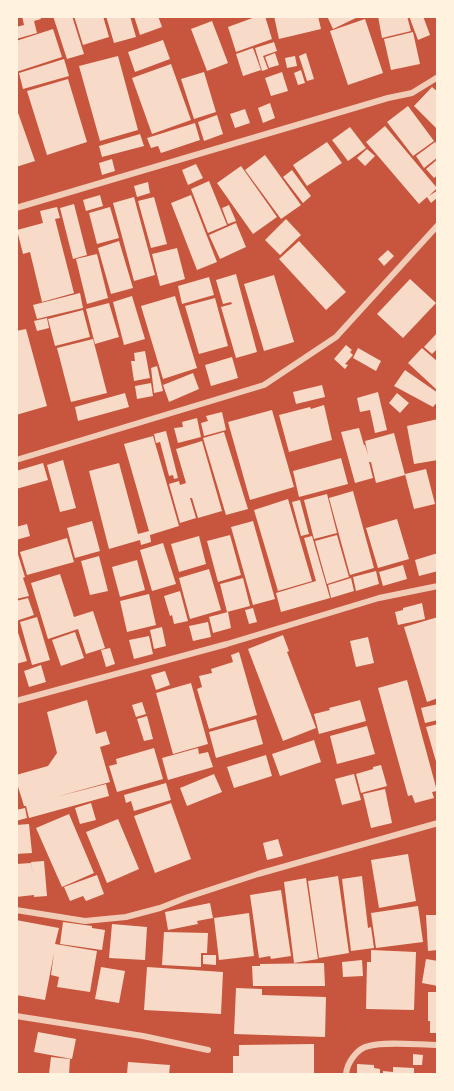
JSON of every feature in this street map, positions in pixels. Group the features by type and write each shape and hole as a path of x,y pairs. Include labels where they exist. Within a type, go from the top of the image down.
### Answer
{"street":[{"path":"16,208 388,98 412,93 438,77"},
{"path":"16,460 264,385 336,337 438,225"},
{"path":"16,701 227,644 379,598 438,586"},
{"path":"16,910 85,921 126,917 160,908 258,874 438,823"},
{"path":"16,1016 142,1036 208,1050"},
{"path":"346,1074 353,1057 367,1046 438,1045"}],"building":[{"path":"22,16 40,16 41,19 34,21 37,33 16,39 16,27 24,25"},
{"path":"53,16 72,16 84,54 67,59"},
{"path":"74,16 103,16 109,37 83,45"},
{"path":"106,16 130,16 136,37 114,43"},
{"path":"134,16 158,16 162,27 140,35"},
{"path":"258,16 265,16 272,39 236,52 228,27"},
{"path":"274,16 318,16 321,29 279,39"},
{"path":"327,16 360,16 333,29"},
{"path":"378,16 407,16 411,31 382,38"},
{"path":"409,16 423,16 430,35 418,40"},
{"path":"365,19 383,73 348,85 330,31"},
{"path":"212,21 228,63 207,71 191,29"},
{"path":"53,29 62,57 16,72 16,41"},
{"path":"413,32 420,64 391,70 384,39"},
{"path":"163,40 170,59 135,72 128,52"},
{"path":"274,42 277,51 263,56 268,69 262,71 255,48"},
{"path":"253,48 261,70 243,76 236,54"},
{"path":"275,53 279,65 269,68 265,57"},
{"path":"306,53 314,79 307,81 299,56"},
{"path":"118,56 138,130 100,141 79,66"},
{"path":"295,56 297,66 287,68 285,58"},
{"path":"64,59 69,76 23,89 19,73"},
{"path":"171,64 191,120 152,134 132,78"},
{"path":"301,70 305,83 298,85 294,73"},
{"path":"204,72 216,112 194,119 181,79"},
{"path":"282,72 288,91 271,96 265,78"},
{"path":"68,79 87,142 47,155 27,91"},
{"path":"432,87 438,92 438,130 414,106"},
{"path":"270,103 275,118 263,123 258,108"},
{"path":"408,106 434,141 413,156 387,122"},
{"path":"16,107 35,161 16,167"},
{"path":"245,109 250,123 235,128 230,114"},
{"path":"217,115 223,134 204,141 198,122"},
{"path":"195,123 200,140 161,153 158,146 151,148 147,138"},
{"path":"385,126 437,188 429,196 438,190 438,197 431,203 427,197 419,204 366,142"},
{"path":"350,127 366,148 348,161 332,140"},
{"path":"140,134 144,146 102,157 99,146"},
{"path":"327,142 342,163 307,186 293,165"},
{"path":"435,142 438,145 438,157 424,168 416,156"},
{"path":"367,149 375,156 365,166 357,158"},
{"path":"265,155 301,205 281,219 245,170"},
{"path":"112,159 115,171 102,175 99,163"},
{"path":"438,159 438,175 434,178 426,169"},
{"path":"196,164 203,178 188,185 182,170"},
{"path":"241,166 277,217 253,234 217,183"},
{"path":"292,170 311,196 303,203 283,177"},
{"path":"209,181 227,225 208,233 191,189"},
{"path":"148,182 150,193 137,197 134,186"},
{"path":"100,195 103,206 86,211 83,200"},
{"path":"191,195 217,262 197,270 171,203"},
{"path":"134,197 155,275 134,281 113,203"},
{"path":"154,197 167,244 151,248 138,201"},
{"path":"74,204 87,255 73,259 60,208"},
{"path":"229,205 236,221 228,224 222,208"},
{"path":"57,207 60,218 55,219 74,293 42,302 30,252 23,254 17,230 43,223 40,211"},
{"path":"110,207 119,238 97,244 89,213"},
{"path":"286,219 301,235 280,255 265,240"},
{"path":"236,223 246,247 220,259 209,235"},
{"path":"119,241 133,288 111,294 98,248"},
{"path":"299,241 346,292 326,310 279,259"},
{"path":"177,248 185,279 160,286 152,254"},
{"path":"388,250 394,256 384,266 378,259"},
{"path":"97,254 108,298 87,304 76,259"},
{"path":"236,274 257,352 236,358 221,307 232,304 231,302 223,304 216,280"},
{"path":"274,275 294,342 264,351 244,284"},
{"path":"209,277 214,295 182,304 178,286"},
{"path":"410,279 436,303 403,338 377,314"},
{"path":"80,293 83,308 37,319 33,305"},
{"path":"132,296 145,339 124,345 113,302"},
{"path":"175,296 197,368 163,379 141,306"},
{"path":"215,298 228,346 199,354 185,306"},
{"path":"109,303 119,337 95,344 86,309"},
{"path":"83,310 90,337 55,346 48,319"},
{"path":"47,318 49,328 37,331 34,321"},
{"path":"26,329 47,406 16,415 16,331"},
{"path":"438,332 438,348 432,354 424,347"},
{"path":"93,339 107,393 71,402 57,348"},
{"path":"346,345 352,350 350,352 353,355 345,364 348,365 345,369 334,359"},
{"path":"358,348 381,361 376,371 353,358"},
{"path":"422,348 438,362 438,391 408,363"},
{"path":"145,351 150,378 134,381 131,361 135,361 134,353"},
{"path":"232,357 238,378 211,386 205,365"},
{"path":"157,366 163,391 154,393 151,368"},
{"path":"405,370 438,393 438,401 433,407 394,386"},
{"path":"193,373 199,389 169,402 163,385"},
{"path":"151,383 153,396 137,399 135,386"},
{"path":"322,385 325,397 296,404 293,392"},
{"path":"378,392 387,430 375,433 370,410 360,412 357,398"},
{"path":"125,393 129,407 78,421 75,407"},
{"path":"397,393 409,403 400,413 389,403"},
{"path":"324,405 332,440 289,452 279,415"},
{"path":"272,410 294,487 250,500 228,422"},
{"path":"222,412 226,430 204,436 201,423 208,421 206,416"},
{"path":"197,418 201,437 178,443 174,428 183,427 182,422"},
{"path":"438,419 438,460 414,464 407,426"},
{"path":"359,428 368,455 365,441 394,433 405,475 376,483 371,462 369,462 373,478 355,483 341,432"},
{"path":"166,431 178,478 174,479 173,475 169,476 160,442 156,443 154,434"},
{"path":"224,432 248,509 226,515 203,438"},
{"path":"153,436 179,526 150,535 151,542 141,545 140,540 109,549 89,471 119,463 138,534 149,531 124,444"},
{"path":"202,441 222,511 198,518 192,498 190,498 196,518 180,523 169,484 179,481 180,485 186,483 176,449"},
{"path":"341,458 348,484 299,497 293,471"},
{"path":"63,460 76,508 60,512 47,465"},
{"path":"43,463 48,480 16,489 16,471"},
{"path":"426,469 435,504 414,509 405,474"},
{"path":"353,491 374,568 350,575 329,498"},
{"path":"327,494 337,533 314,539 304,500"},
{"path":"288,499 312,581 278,591 254,510"},
{"path":"300,500 309,534 301,536 292,502"},
{"path":"397,519 409,559 378,568 366,528"},
{"path":"92,521 100,551 75,558 67,528"},
{"path":"253,521 275,599 253,605 231,527"},
{"path":"27,524 30,536 16,540 16,527"},
{"path":"230,535 241,575 218,582 207,541"},
{"path":"337,535 349,577 327,584 315,541"},
{"path":"199,536 206,564 179,572 171,544"},
{"path":"312,536 330,598 281,612 276,593 316,581 304,538"},
{"path":"67,538 74,562 27,575 20,552"},
{"path":"163,543 176,584 152,591 140,550"},
{"path":"16,548 29,596 16,599"},
{"path":"438,553 438,571 419,576 415,560"},
{"path":"99,556 108,591 90,595 81,561"},
{"path":"137,560 145,590 120,597 112,567"},
{"path":"403,565 407,579 383,586 379,572"},
{"path":"209,569 221,610 190,619 179,578"},
{"path":"376,571 379,584 356,591 353,577"},
{"path":"60,574 74,617 93,611 105,648 86,654 78,629 48,639 31,583"},
{"path":"243,578 250,606 227,612 220,584"},
{"path":"351,578 354,591 331,598 328,585"},
{"path":"180,591 188,621 174,624 164,596"},
{"path":"149,594 156,625 127,632 120,601"},
{"path":"28,598 34,615 16,621 16,601"},
{"path":"422,603 425,619 398,625 395,612"},
{"path":"253,608 257,622 249,624 245,610"},
{"path":"228,612 231,628 213,633 209,617"},
{"path":"37,617 50,660 32,665 20,622"},
{"path":"438,617 438,698 427,702 404,627"},
{"path":"208,622 211,637 193,641 189,626"},
{"path":"16,626 27,661 16,664"},
{"path":"162,627 166,646 154,649 150,630"},
{"path":"75,632 84,658 61,666 52,640"},
{"path":"283,635 289,651 287,652 316,728 283,741 248,649"},
{"path":"149,636 153,654 134,659 129,640"},
{"path":"368,637 374,663 356,667 350,641"},
{"path":"110,648 115,664 106,667 101,650"},
{"path":"239,652 257,715 209,729 197,689 202,687 199,676 212,673 211,669 233,662 231,655"},
{"path":"41,665 46,682 29,687 24,671"},
{"path":"165,671 170,685 156,690 151,675"},
{"path":"407,680 437,791 432,792 434,798 415,803 412,795 408,796 378,688"},
{"path":"191,683 208,744 173,754 156,693"},
{"path":"87,700 96,734 106,731 110,744 100,747 110,782 56,797 106,784 109,796 29,818 16,775 48,766 57,753 47,712"},
{"path":"360,700 366,721 319,734 314,714"},
{"path":"142,702 146,714 136,717 132,705"},
{"path":"438,704 438,720 425,723 421,708"},
{"path":"147,716 153,739 144,741 137,719"},
{"path":"256,719 263,744 216,758 209,732"},
{"path":"438,724 438,765 437,765 426,727"},
{"path":"367,726 375,754 337,764 330,736"},
{"path":"314,740 321,762 280,776 272,754"},
{"path":"154,748 163,779 117,792 109,766 117,764 116,759"},
{"path":"198,748 199,754 208,752 213,767 168,780 162,758"},
{"path":"266,755 272,776 234,788 227,767"},
{"path":"381,765 387,786 361,793 356,774"},
{"path":"214,774 222,792 187,806 180,788"},
{"path":"354,774 361,800 342,805 335,779"},
{"path":"166,783 171,800 134,811 131,801 126,803 124,795"},
{"path":"385,789 392,823 371,828 363,794"},
{"path":"91,803 96,820 80,824 75,808"},
{"path":"171,803 191,859 155,873 134,816"},
{"path":"25,808 27,818 16,821 16,810"},
{"path":"69,814 94,873 62,887 36,828"},
{"path":"118,819 139,869 107,883 86,832"},
{"path":"29,824 32,853 16,854 16,825"},
{"path":"278,839 283,856 267,860 263,843"},
{"path":"408,854 416,901 379,908 371,860"},
{"path":"44,861 47,896 16,897 16,864 31,863 33,875 31,862"},
{"path":"97,875 104,894 86,901 83,896 70,901 64,887"},
{"path":"338,876 349,953 319,958 308,881"},
{"path":"362,876 368,928 371,927 374,948 351,951 342,879"},
{"path":"306,878 318,959 294,963 284,882"},
{"path":"281,890 291,956 259,958 250,895"},
{"path":"210,903 213,918 197,921 198,924 168,930 165,912"},
{"path":"418,906 423,942 376,948 371,913"},
{"path":"249,913 254,956 219,960 214,918"},
{"path":"426,915 438,915 438,950 428,951"},
{"path":"16,920 59,928 55,944 97,951 90,992 57,987 59,977 51,975 54,953 45,1000 16,995"},
{"path":"63,922 105,930 102,950 60,944"},
{"path":"112,924 147,927 145,960 109,958"},
{"path":"164,932 208,933 207,953 201,953 201,967 162,965"},
{"path":"371,950 416,952 414,1010 366,1009 367,962 371,962"},
{"path":"203,955 216,955 216,965 203,964"},
{"path":"426,959 438,961 438,986 422,983"},
{"path":"362,960 363,976 343,977 342,962"},
{"path":"324,963 325,986 253,986 252,966"},
{"path":"101,967 125,971 119,1003 95,999"},
{"path":"147,967 223,972 221,1014 144,1010"},
{"path":"236,988 262,989 262,995 326,997 325,1037 234,1034"},
{"path":"428,992 438,992 438,1033 430,1033"},
{"path":"38,1032 76,1039 72,1059 34,1052"},
{"path":"314,1044 314,1074 233,1074 233,1056 239,1056 239,1045"},
{"path":"413,1054 423,1055 422,1065 413,1065"},
{"path":"51,1057 70,1059 69,1074 49,1074"},
{"path":"128,1062 170,1065 169,1074 127,1074"},
{"path":"357,1064 374,1065 374,1068 380,1069 380,1074 357,1074"},
{"path":"393,1067 414,1068 414,1074 383,1074 383,1071 393,1072"}]}
